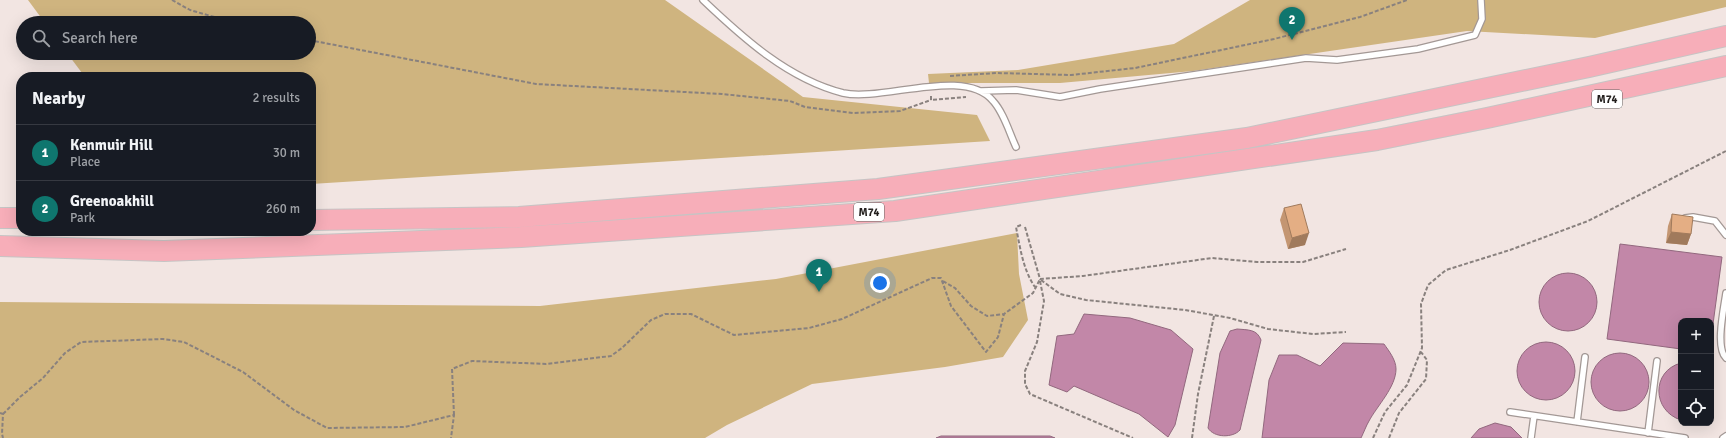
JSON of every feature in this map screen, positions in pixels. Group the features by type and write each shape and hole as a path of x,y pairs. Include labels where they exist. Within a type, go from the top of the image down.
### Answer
{"highway":[{"name":"M74","path":"316,220 520,216 878,190 1247,138 1574,70 1726,36"},
{"name":"M74","path":"0,246 164,251 521,238 895,211 1377,140 1487,118 1726,66"},
{"name":"M74","path":"1487,118 1726,79"},
{"path":"0,218 16,218"}],"lane":[{"path":"703,0 741,36 787,68 822,86 845,93 860,94 930,87 957,86 981,91 1016,90 1060,97 1107,88 1306,58 1337,60 1418,49 1475,35 1482,19 1481,0"},
{"path":"981,91 993,100 1016,147"},
{"path":"1676,220 1693,216 1715,222 1726,235"},
{"path":"1726,294 1720,339 1724,356 1726,358"},
{"path":"1578,422 1585,357"},
{"path":"1648,432 1657,361"},
{"path":"1510,412 1685,438"},
{"path":"1531,438 1534,416"}],"path":[{"path":"172,0 190,10 211,16"},
{"path":"950,76 997,73 1070,75 1135,68 1274,39 1360,17 1407,0"},
{"path":"316,41 536,84 722,94 790,102 806,107 853,113 900,111 931,100 965,97 971,99"},
{"path":"930,87 931,100"},
{"path":"1373,438 1385,412 1407,385 1421,352 1421,304 1428,285 1446,270 1510,250 1588,221 1726,151"},
{"path":"1021,225 1016,227 1022,256 1031,280 1036,287"},
{"path":"1025,227 1040,280 1044,301 1037,342 1025,371 1025,384 1030,394 1133,438"},
{"path":"1040,280 1083,276 1212,258 1257,262 1303,262 1346,248"},
{"path":"451,438 454,415 452,369 472,361 546,364 611,356 622,348 651,320 665,314 691,314 734,335 809,328 842,319 932,278 941,278 942,281 955,288 971,306 987,316 1004,314 1033,293 1040,280"},
{"path":"1040,280 1060,294 1086,300 1136,304 1214,316 1268,329 1313,334 1346,332"},
{"path":"942,281 951,306 986,352 998,337 1004,314"},
{"path":"1192,438 1198,394 1214,316"},
{"path":"3,438 3,414 20,397 43,378 65,353 81,342 163,339 184,342 243,372 294,410 327,428 405,427 454,415"},
{"path":"1389,438 1399,413 1426,379 1427,360 1421,352"}],"shaded area":[{"path":"28,0 665,0 803,97 977,115 990,141 316,184 316,72 81,72 72,60 316,60 316,16 40,16"},
{"path":"1250,0 1726,0 1726,7 1595,38 1467,31 1193,71 1060,83 929,83 928,74 1018,70 1174,44"},
{"path":"1017,233 1019,274 1028,320 1003,357 945,367 812,384 727,425 705,438 0,438 0,302 540,306 776,279"},
{"path":"1620,244 1722,257 1714,318 1678,318 1678,349 1607,339"},
{"path":"1562,273 1574,273 1589,281 1597,296 1597,308 1589,323 1574,331 1562,331 1547,323 1539,308 1539,296 1547,281"},
{"path":"1084,314 1130,318 1171,330 1193,349 1175,425 1168,437 1139,414 1074,386 1067,392 1049,385 1057,336 1074,334"},
{"path":"1237,329 1255,332 1261,340 1240,430 1237,433 1224,436 1215,434 1208,428 1220,353 1230,331"},
{"path":"1540,342 1552,342 1567,350 1575,365 1575,377 1567,392 1552,400 1540,400 1525,392 1517,377 1517,365 1525,350"},
{"path":"1343,343 1384,344 1392,356 1396,366 1393,383 1386,396 1372,415 1361,438 1262,438 1269,380 1279,355 1297,355 1320,366"},
{"path":"1614,353 1626,353 1641,361 1649,376 1649,388 1641,403 1626,411 1614,411 1599,403 1591,388 1591,376 1599,361"},
{"path":"1678,364 1678,418 1671,415 1660,400 1660,382 1664,374 1671,367"},
{"path":"1495,423 1511,427 1522,438 1471,438 1479,429"},
{"path":"941,436 1050,436 1055,438 936,438"}],"building":[{"path":"1301,204 1309,233 1292,238 1284,208"},
{"path":"1672,214 1693,217 1691,234 1671,232"}],"place":[{"name":"Greenoakhill","path":"1292,40"},
{"name":"Kenmuir Hill","path":"819,292"}]}
